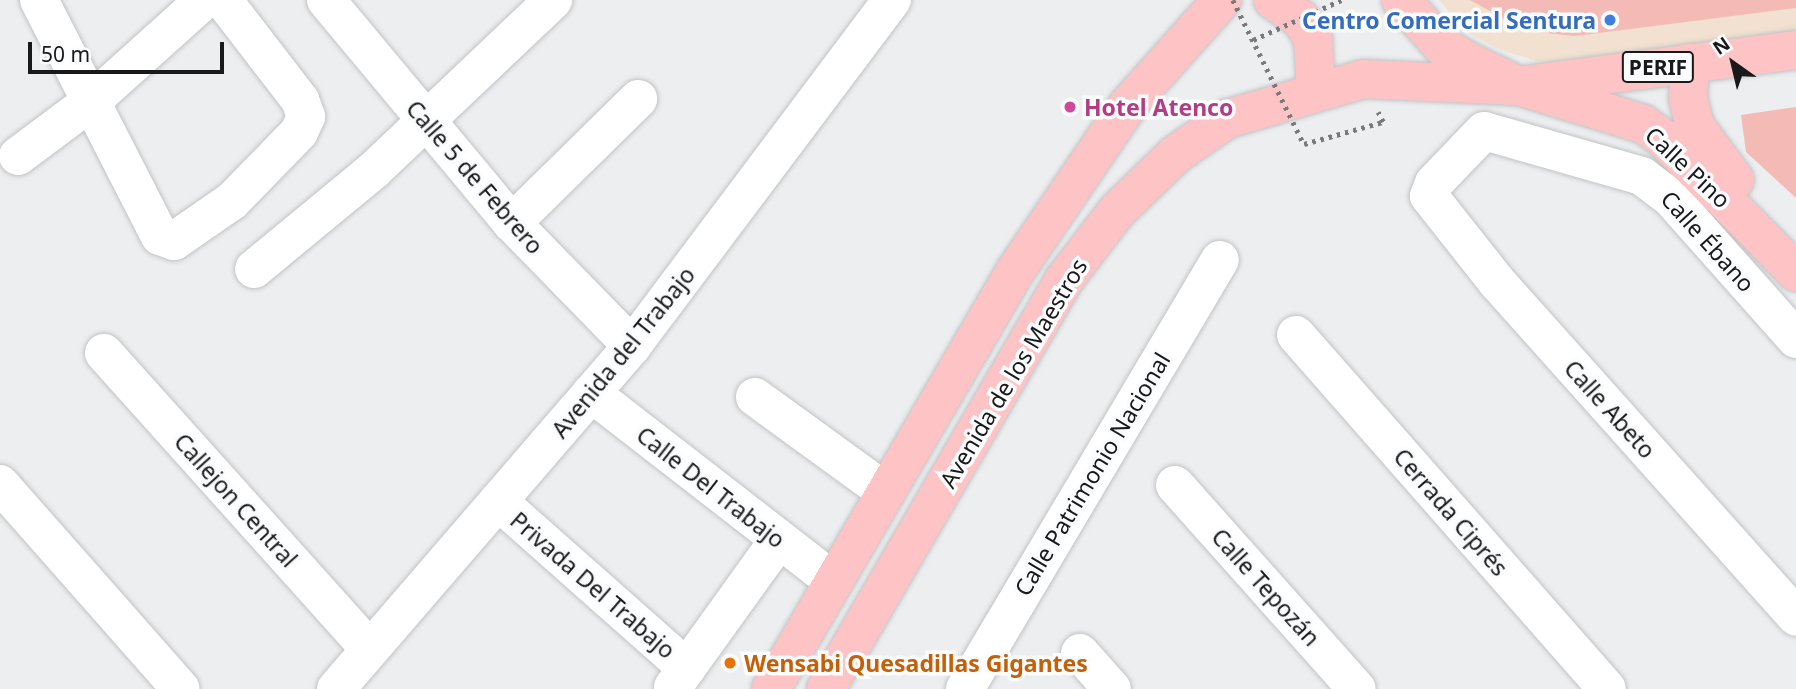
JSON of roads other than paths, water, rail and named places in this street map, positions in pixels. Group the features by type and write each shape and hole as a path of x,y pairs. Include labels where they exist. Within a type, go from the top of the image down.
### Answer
{"main road":[{"path":"771,689 883,490 1016,270 1128,105 1222,0"},
{"path":"1273,0 1300,18 1313,39 1316,90"},
{"path":"1401,0 1442,46 1519,86"},
{"name":"Avenida de los Maestros","path":"826,689 1064,280 1117,211 1176,154 1227,119 1316,90 1363,79 1519,86 1796,50"},
{"name":"Calle Pino","path":"1690,63 1688,99 1707,149 1796,236"},
{"name":"Calle Pino","path":"1519,86 1643,124 1796,272"}],"street":[{"path":"39,0 93,100 160,236 182,238 232,201 299,132 306,117 300,100 223,0"},
{"path":"18,156 93,100 204,0"},
{"name":"Calle 5 de Febrero","path":"326,0 512,223 632,346"},
{"path":"254,269 374,170 422,118 552,0"},
{"name":"Avenida del Trabajo","path":"336,689 632,346 892,0"},
{"path":"512,223 638,99"},
{"name":"Calle Ébano","path":"1429,196 1442,173 1483,131 1654,182 1796,339"},
{"name":"Calle Abeto","path":"1429,196 1496,282 1796,617"},
{"name":"Calle Patrimonio Nacional","path":"965,689 1220,260"},
{"name":"Cerrada Ciprés","path":"1296,335 1607,689"},
{"name":"Callejon Central","path":"104,353 369,648"},
{"name":"Calle Del Trabajo","path":"591,393 778,541 832,580"},
{"path":"755,397 883,490"},
{"path":"0,484 181,689"},
{"name":"Calle Tepozán","path":"1175,485 1357,689"},
{"name":"Privada Del Trabajo","path":"498,501 679,678 778,541"},
{"path":"1080,653 1112,689"}],"place":[{"name":"Centro Comercial Sentura","path":"1610,20"},
{"name":"Hotel Atenco","path":"1070,107"},
{"name":"Wensabi Quesadillas Gigantes","path":"730,663"}]}
